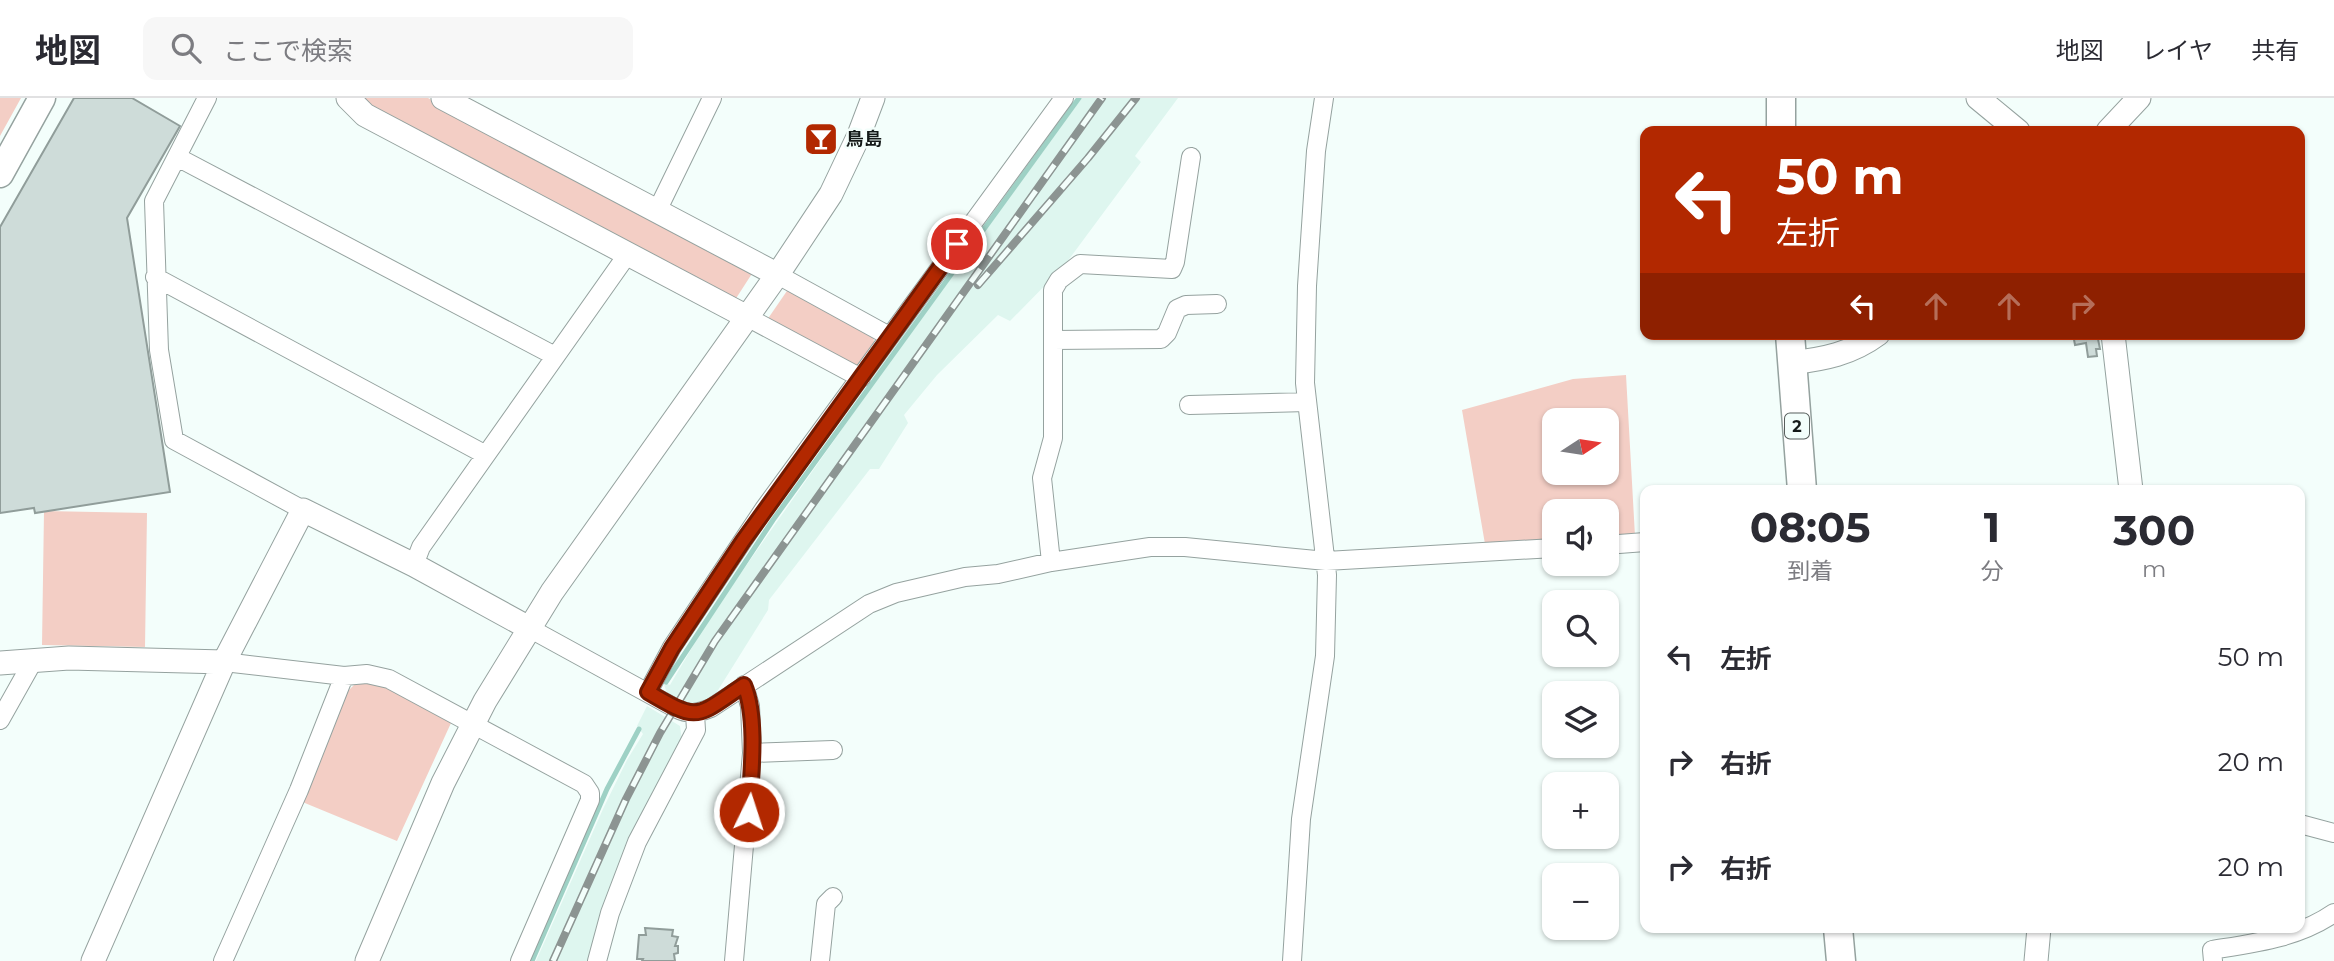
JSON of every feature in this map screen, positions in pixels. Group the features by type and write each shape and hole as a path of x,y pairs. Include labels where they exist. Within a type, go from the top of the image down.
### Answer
{"main road":[{"path":"0,174 42,98"},
{"path":"1781,98 1781,126"},
{"name":"2","path":"1790,340 1802,485"},
{"path":"1838,933 1841,961"}],"street":[{"path":"207,98 154,201 159,350 174,440 303,510 414,565 686,713 695,714 711,708 869,604 928,585 965,577 998,574 1051,562 1150,547 1185,547 1326,561 1542,549"},
{"path":"348,98 365,115 861,378"},
{"path":"443,98 889,336"},
{"path":"367,961 443,783 472,724 528,628 778,275 831,194 873,98"},
{"path":"648,692 692,615 764,509 1065,98"},
{"path":"1292,961 1301,819 1325,656 1326,561 1305,383 1307,286 1316,151 1324,98"},
{"path":"1978,98 2012,126"},
{"path":"2113,126 2139,98"},
{"path":"657,211 708,100"},
{"path":"177,157 555,356"},
{"path":"1051,562 1042,478 1053,438 1053,290 1059,280 1080,264 1171,269 1175,262 1191,157"},
{"path":"414,565 421,547 627,255"},
{"path":"155,277 486,455"},
{"path":"1053,340 1161,339 1167,333 1177,309 1186,305 1217,304"},
{"path":"1791,363 1826,359 1850,351 1868,340"},
{"path":"2114,340 2130,485"},
{"path":"1189,405 1307,402"},
{"path":"93,961 224,662 303,510"},
{"path":"1619,544 1640,542"},
{"path":"0,663 32,663 69,658 224,662 344,676 367,674 389,679 584,784 590,793 590,800 520,961"},
{"path":"0,720 32,663"},
{"path":"223,961 299,790 344,676"},
{"path":"734,961 752,753 750,706 744,685"},
{"path":"597,961 610,913 638,842 696,730 695,714"},
{"path":"752,753 832,750"},
{"path":"2305,825 2334,833"},
{"path":"820,961 826,904 833,897"},
{"path":"2305,930 2314,927 2334,913"},
{"path":"2036,961 2039,933"},
{"path":"2213,961 2212,950 2294,933"}],"shaded area":[{"path":"0,98 21,98 0,136"},
{"path":"363,98 428,98 755,269 733,303 376,116"},
{"path":"1082,98 1178,98 1135,156 1141,162 1064,266 1010,321 998,315 937,375 904,415 908,423 879,469 870,469 769,600 768,610 715,695 693,708 667,693 663,682 670,685 710,617 866,395"},
{"path":"789,288 873,334 874,342 861,363 856,365 767,320"},
{"path":"1626,375 1635,536 1619,537 1619,499 1542,499 1542,541 1485,544 1462,410 1573,379"},
{"path":"44,511 147,513 145,647 42,645"},
{"path":"363,682 383,686 451,723 397,841 300,801 347,692 355,684"},
{"path":"647,706 680,726 682,741 612,882 596,927 590,961 536,961 603,809 643,734 637,726"}],"building":[{"path":"74,98 132,98 180,126 127,218 170,492 35,513 34,508 0,513 0,227"},
{"path":"2074,340 2098,340 2100,349 2096,349 2097,356 2088,357 2086,343 2075,345"},
{"path":"645,928 673,930 672,936 678,937 675,961 637,959 639,935 646,935"}],"waterway":[{"path":"666,682 773,520 1079,98"},
{"path":"532,961 607,789 639,729"}],"railway":[{"path":"553,961 626,799 660,733 715,641 1102,98"},
{"path":"978,285 1136,98"}],"place":[{"name":"鳥島","path":"821,139"}],"route":[{"path":"749,812 752,753 750,706 744,685 711,708 695,714 675,708 648,692 692,615 764,509 957,244"}]}
